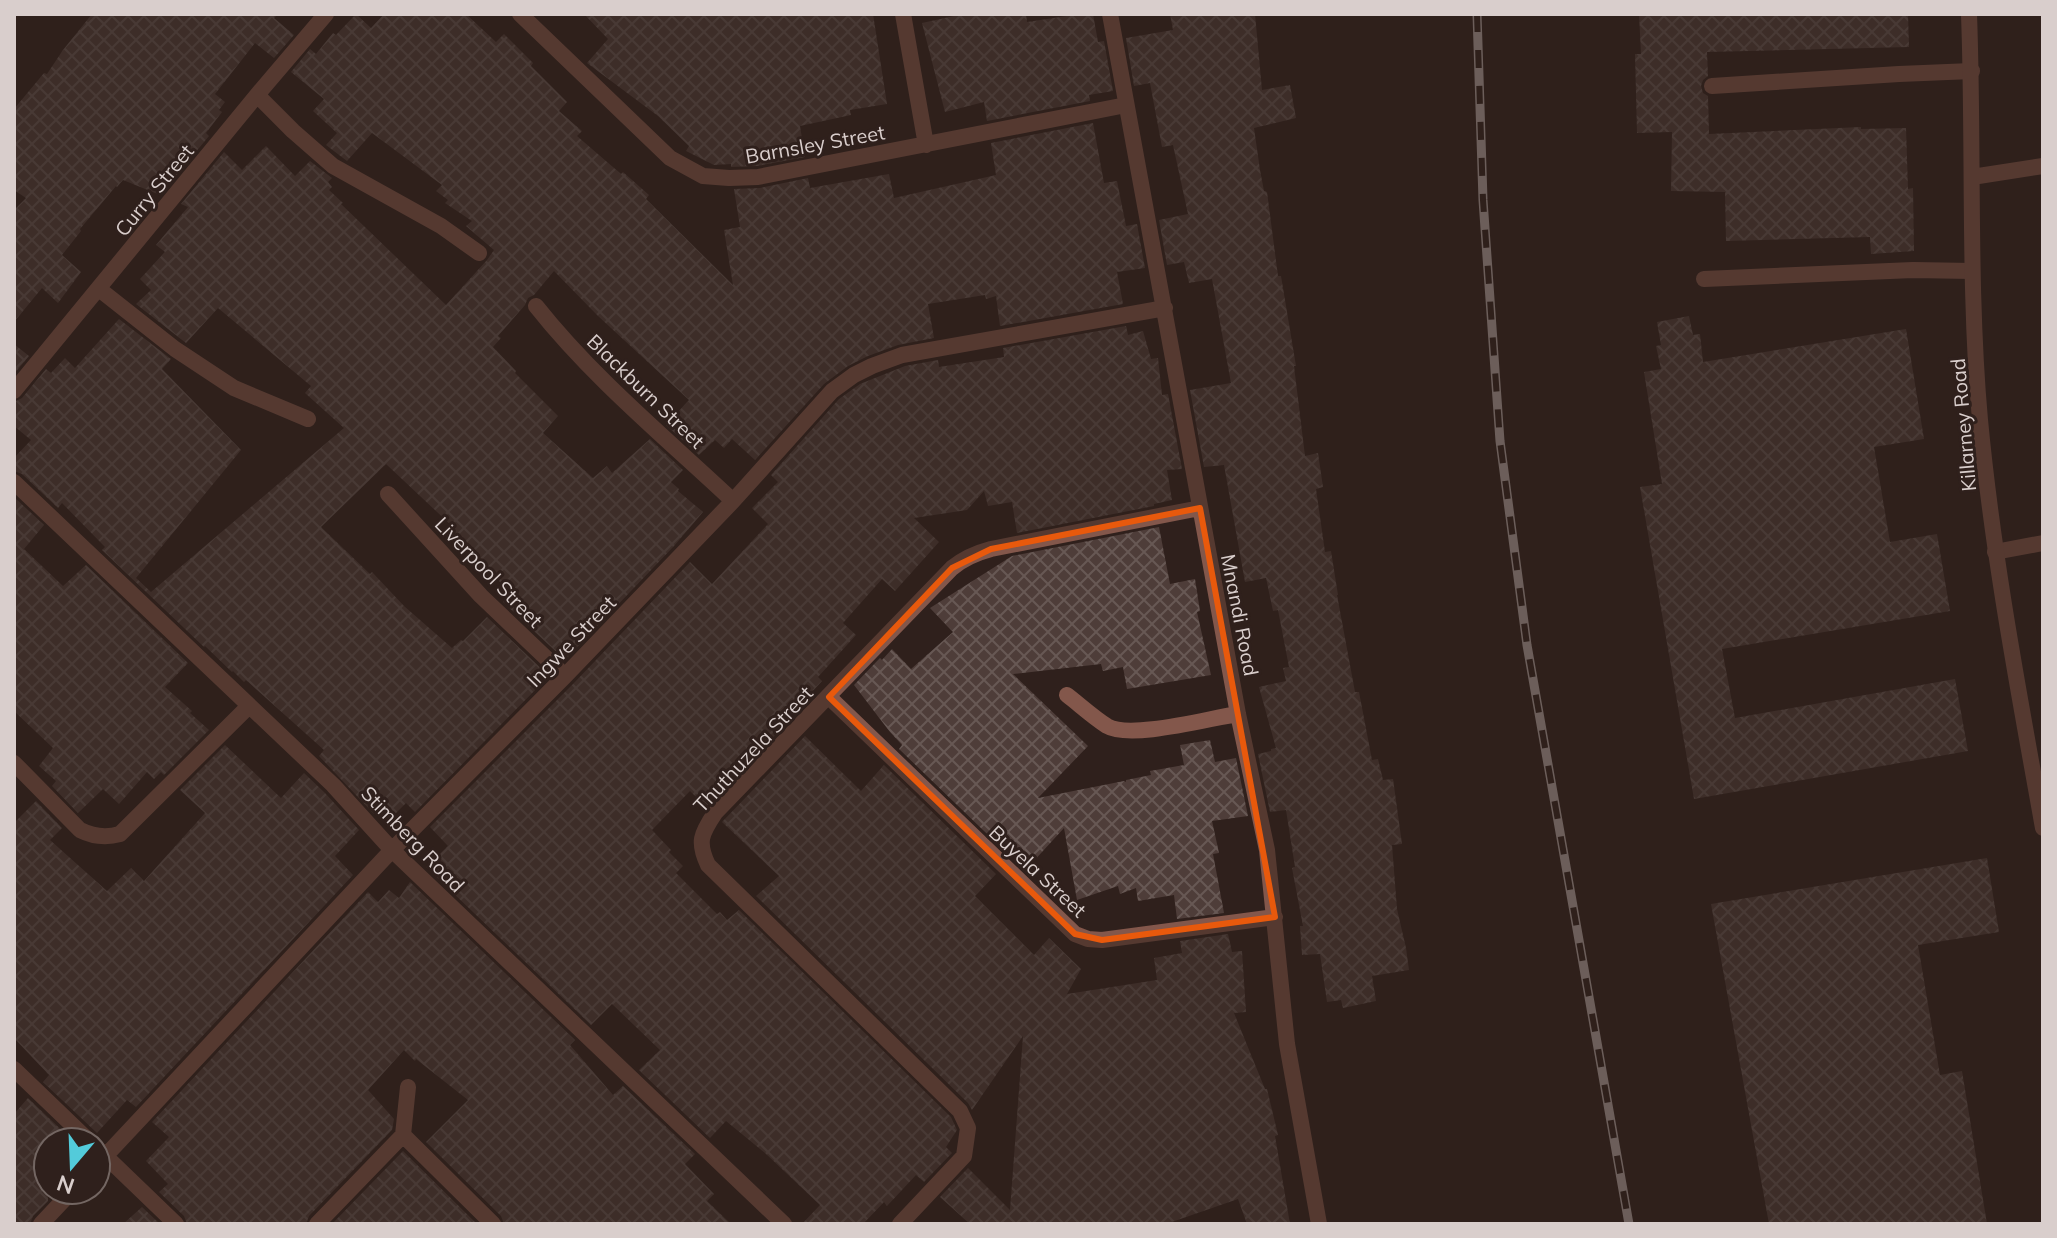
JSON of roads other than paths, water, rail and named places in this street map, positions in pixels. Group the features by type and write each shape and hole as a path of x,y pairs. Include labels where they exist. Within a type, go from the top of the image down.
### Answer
{"street":[{"name":"Curry Street","path":"14,391 326,14"},
{"name":"Barnsley Street","path":"520,14 670,158 703,176 758,177 1126,105"},
{"path":"903,14 926,145"},
{"name":"Mnandi Road","path":"1110,14 1238,714 1267,850 1287,1044 1319,1224"},
{"name":"Killarney Road","path":"1969,14 1972,271 1980,419 1995,552 2043,828"},
{"path":"1712,86 1972,71"},
{"path":"257,95 333,166 441,226 479,253"},
{"path":"1972,177 2043,166"},
{"path":"1704,279 1913,270 1972,271"},
{"path":"99,289 175,349 234,388 308,419"},
{"name":"Blackburn Street","path":"536,306 562,339 592,369 733,501"},
{"name":"Ingwe Street","path":"112,1143 392,850 733,501 832,391 854,375 902,355 1165,308"},
{"name":"Stimberg Road","path":"14,482 333,785 392,850 784,1224"},
{"name":"Liverpool Street","path":"388,494 481,596 565,676"},
{"name":"Thuthuzela Street","path":"900,1224 964,1156 968,1128 960,1111 708,865 701,841 705,828 715,813 952,568 972,554 1200,508"},
{"path":"1995,552 2043,543"},
{"path":"1067,695 1118,730 1151,729 1238,714"},
{"name":"Buyela Street","path":"829,697 1075,934 1102,940 1275,917"},
{"path":"14,763 80,830 91,835 120,834 249,706"},
{"path":"14,1069 73,1126"},
{"path":"317,1224 403,1135 408,1087"},
{"path":"403,1135 493,1224"},
{"path":"112,1168 176,1224"},
{"path":"41,1224 58,1206"}],"railway":[{"path":"1477,14 1483,200 1500,441 1527,645 1629,1224"}]}
